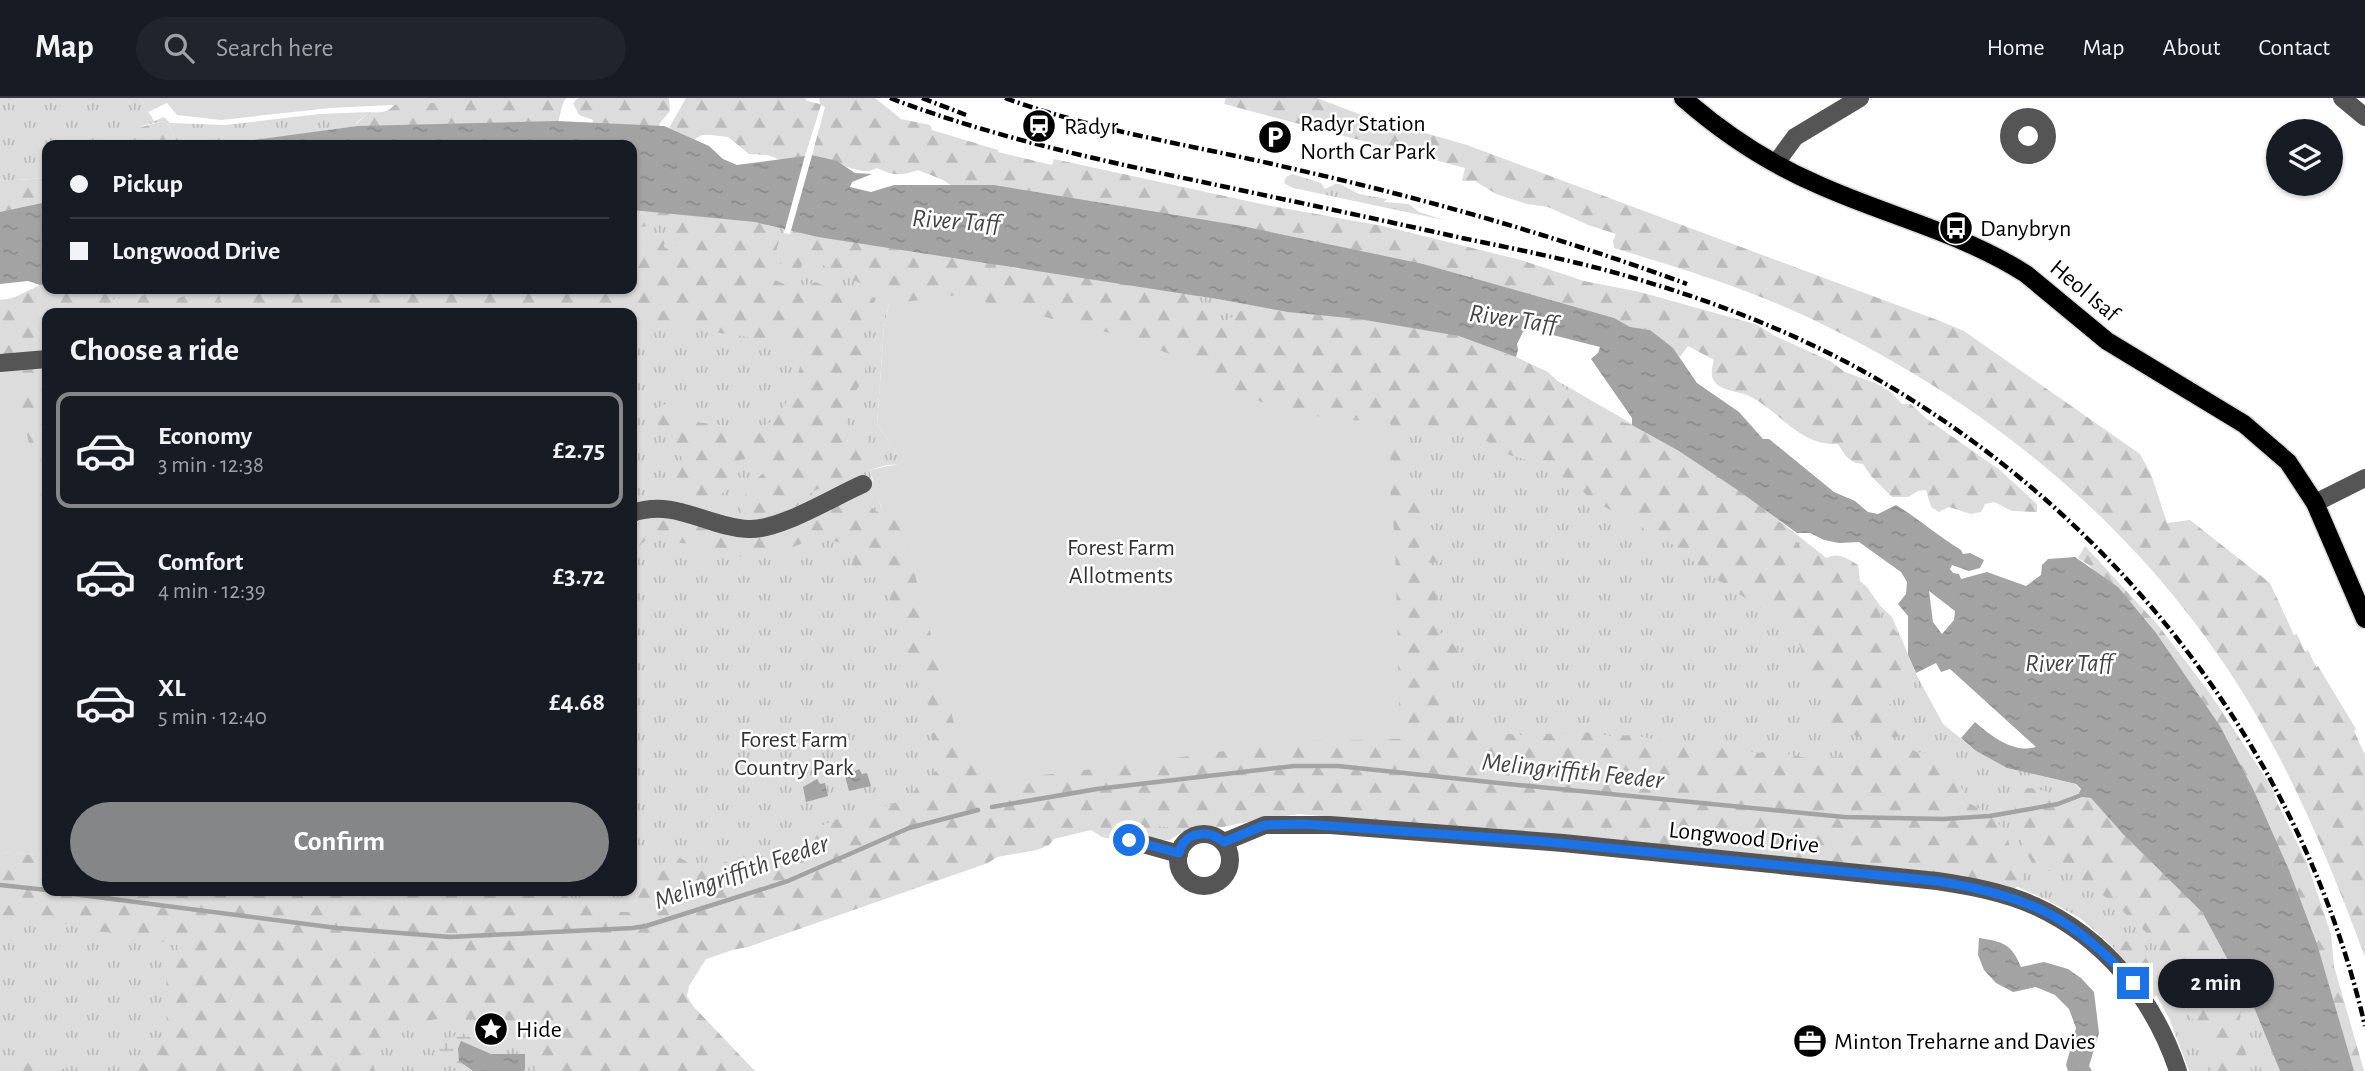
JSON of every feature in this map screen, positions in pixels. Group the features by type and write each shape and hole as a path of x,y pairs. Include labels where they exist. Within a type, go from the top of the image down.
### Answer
{"main road":[{"name":"Heol Isaf","path":"1683,98 1725,131 1776,163 1817,184 1969,243 2018,268 2120,350 2253,430 2295,471 2315,503 2365,619"}],"street":[{"path":"1776,163 1795,137 1860,98"},
{"path":"2024,117 2025,98"},
{"path":"2342,98 2365,117"},
{"path":"0,363 42,359"},
{"path":"2315,503 2365,478"},
{"path":"637,512 660,508 680,510 733,527 757,529 789,519 863,484"},
{"name":"Longwood Drive","path":"1224,842 1265,825 1330,825 1576,845 1937,881 1987,889 2054,915 2103,952 2149,1004 2178,1071"},
{"path":"1198,833 1216,836 1224,842 1228,850 1229,868 1218,881 1201,886 1184,878 1177,863 1179,853 1187,838 1198,833"},
{"path":"1129,840 1179,853"}],"green space":[{"path":"0,98 140,98 154,121 164,117 170,123 226,125 319,114 369,112 356,123 357,126 260,140 174,140 170,127 164,121 141,126 153,140 42,140 42,178 0,181"},
{"path":"140,98 459,98 454,102 330,108 221,120 177,115 167,103 148,112"},
{"path":"443,98 566,98 556,130 358,129 356,124 369,112 384,112 395,104"},
{"path":"578,98 669,98 670,111 660,123 653,140 592,129 593,120 579,115 573,103"},
{"path":"686,98 805,98 820,104 819,98 875,98 901,119 930,125 932,130 998,152 1052,165 1054,159 1266,205 1383,226 1521,260 1584,281 1640,292 1758,325 1773,335 1830,361 1845,372 1875,383 1891,392 1902,404 1911,404 1927,419 2000,470 2037,504 2037,512 2012,511 1994,502 1985,504 1981,512 1971,514 1949,507 1939,512 1931,507 1926,490 1908,497 1892,497 1863,464 1851,461 1838,444 1824,443 1801,434 1760,402 1721,387 1712,376 1714,360 1688,346 1680,357 1649,330 1642,329 1634,336 958,190 943,180 918,170 898,174 877,168 862,171 812,155 825,107 821,105 805,156 800,160 788,163 768,155 749,154 728,137 702,135 687,144 668,130"},
{"path":"1226,98 1317,98 1359,114 1467,145 1940,321 1964,331 2140,454 2151,474 2167,523 2190,520 2270,583 2294,635 2297,634 2305,652 2308,650 2356,729 2354,731 2365,755 2365,957 2335,878 2301,801 2262,726 2218,655 2177,600 2133,549 2033,457 1979,416 1864,345 1803,315 1733,287 1614,248 1616,234 1548,207 1527,204 1496,194 1475,181 1462,181 1465,168 1224,104"},
{"path":"164,121 170,127 174,140 150,140 142,135 141,127"},
{"path":"1292,174 1321,183 1325,189 1340,184 1359,194 1387,199 1384,202 1409,204 1419,212 1444,220 1293,188 1284,183 1286,177"},
{"path":"42,178 42,213 0,221 0,181"},
{"name":"Forest Farm Country Park","path":"637,207 706,213 718,219 749,216 765,220 779,241 768,276 791,285 816,282 834,291 843,288 854,294 866,293 874,298 869,321 862,335 868,343 864,379 857,389 845,423 864,436 870,451 862,466 854,473 816,490 793,511 833,505 856,496 882,514 872,482 882,477 1355,434 920,303 892,300 882,289 872,289 821,264 802,264 798,275 782,277 780,265 794,226 1011,258 1013,269 1019,272 1022,262 1192,288 1209,318 1226,321 1247,307 1252,298 1483,337 1495,356 1506,354 1516,357 1548,372 1568,391 1601,410 1607,417 1632,425 1649,435 1658,434 1720,475 1726,487 1750,492 1768,508 1770,516 1786,526 1801,548 1822,554 1825,559 1838,556 1858,565 1860,581 1883,610 1878,622 1896,632 1906,649 1907,669 1903,690 1889,702 1904,724 1903,733 1895,738 1884,734 1880,742 1901,742 1916,752 1930,753 1954,771 1968,803 1991,816 2002,828 2010,852 2024,872 2021,882 2010,891 1690,849 1486,828 1480,833 1450,826 1299,814 1222,827 1207,826 1184,833 1168,827 1153,827 1123,842 1102,837 1091,830 1054,839 1049,845 1037,850 997,857 988,863 748,947 706,959 689,986 687,996 693,1006 755,1071 537,1071 535,1054 519,1053 503,1039 503,1025 499,1016 516,1007 510,996 486,1014 483,1020 434,1019 411,1026 388,1042 374,1043 369,1050 375,1071 131,1071 140,1053 158,1041 167,1026 167,975 178,955 177,945 127,934 93,931 73,923 45,932 20,918 12,925 0,925 0,852 42,856 42,896 355,896 405,903 407,896 566,896 573,901 591,902 616,912 631,912 627,896 637,896 637,871 668,863 679,857 695,867 697,873 725,862 777,849 802,834 835,820 905,800 939,768 931,736 935,731 925,694 917,684 886,583 877,570 871,572 871,577 867,579 855,573 851,552 844,543 815,538 774,555 755,559 698,551 691,544 647,539 637,546 637,524 645,523 653,515 743,524 745,495 751,484 764,473 759,457 740,460 735,484 723,492 710,512 682,506 670,481 683,459 666,439 653,416 658,409 669,405 686,418 702,423 741,428 760,427 776,418 783,409 800,368 801,350 742,336 690,329 666,320 647,327 637,325 637,308 622,308 621,305 619,308 230,308 230,294 637,294 637,241 642,246 647,238 659,233 665,237 664,247 669,250 676,245 674,229 669,226 639,227","holes":["1426,423 1435,430 1485,440 1506,454 1528,460 1576,484 1589,498 1677,547 1710,575 1795,632 1802,661 1821,685 1825,695 1823,718 1831,727 1863,738 1868,734 1867,742 1851,746 1839,758 1827,756 1811,759 1775,751 1755,753 1743,748 1682,745 1633,735 1608,736 1598,732 1517,735 1457,727 1453,717 1438,713 1437,707 1444,705 1448,697 1442,685 1453,676 1462,662 1456,647 1437,630 1436,602 1442,572 1432,572 1425,568 1426,563 1442,562 1423,529 1432,511 1422,493 1406,477 1414,460 1406,448 1414,429"]},
{"name":"Forest Farm Country Park","path":"637,210 755,222 818,237 898,250 1288,312 1459,336 1516,357 1679,451 1753,500 1848,575 1892,617 1916,674 1943,724 1976,751 2007,768 2075,784 2202,912 2255,1010 2280,1071 2189,1071 2169,1018 2156,995 2111,945 2080,918 2018,887 1486,828 1299,814 1222,827 1197,827 1170,840 1154,840 1092,826 992,858 655,977 751,1071 0,1071 0,852 42,856 42,896 355,896 405,903 407,896 637,896 637,308 42,308 42,312 0,300 11,299 40,285 42,294 637,294","holes":["889,304 959,742 869,470 904,464 877,424 884,327"]},
{"path":"42,283 42,294 116,294 112,300 124,297 134,300 147,294 166,294 179,298 186,294 219,294 223,308 42,308 42,586 0,412 0,300 13,298"},
{"name":"Forest Farm Allotments","path":"957,295 1126,337 1185,360 1222,385 1287,413 1391,424 1390,488 1395,541 1400,739 1299,741 1012,778 994,775 969,758 959,742 898,510 876,487 869,470 903,463 877,424 884,327 889,304"},
{"path":"13,366 42,508 42,856 0,852 0,367"},
{"path":"2085,546 2158,625 2209,692 2273,789 2307,863 2331,934 2334,966 2364,1071 2340,1071 2102,580 2089,565 2078,558"},
{"path":"2027,788 2066,796 2079,793 2083,797 2091,794 2159,836 2223,950 2258,1004 2243,1006 2237,1023 2251,1071 2213,1071 2205,1037 2187,1010 2177,977 2168,969 2160,966 2156,969 2163,990 2162,994 2154,997 2128,969 2118,944 2126,941 2158,956 2160,945 2116,905 2077,876 2077,873 2036,870 2022,845 2023,835 2019,831 2020,824 2014,804 2019,794"},
{"path":"355,896 407,896 405,903"},
{"path":"459,1033 469,1036 480,1050 465,1041 466,1067 473,1071 452,1067 436,1053 438,1047"},
{"path":"36,1058 60,1062 65,1071 22,1071 23,1065"}],"water":[{"name":"River Taff","path":"557,121 664,126 709,146 723,159 737,165 812,155 837,161 855,173 872,174 852,182 850,187 871,192 894,185 994,185 1242,226 1423,264 1614,318 1630,327 1650,330 1673,348 1697,383 1739,412 1763,439 1769,439 1834,492 1855,501 1868,512 1878,514 1896,505 1963,554 1970,553 1984,560 1980,568 1969,571 1952,565 1950,569 1959,574 1961,579 1987,572 2026,586 2041,575 2042,565 2048,559 2075,557 2118,587 2156,633 2220,726 2254,791 2289,870 2317,944 2354,1071 2280,1071 2255,1010 2202,912 2123,834 2091,798 2083,797 2079,793 2081,789 2076,784 2007,768 1976,751 1961,738 1975,722 2011,746 2028,749 2036,747 1950,669 1941,672 1936,663 1916,673 1908,655 1908,616 1898,604 1906,594 1907,582 1901,572 1859,542 1839,543 1810,533 1797,533 1679,451 1632,425 1632,418 1591,359 1600,347 1529,329 1523,332 1517,344 1516,357 1459,336 1359,319 1288,312 818,237 755,222 637,210 637,140 255,140 357,126","holes":["1929,591 1955,611 1954,620 1942,634 1933,622"]},
{"path":"42,203 42,284 28,281 0,284 0,212"},
{"path":"859,769 862,774 867,773 871,786 849,791 845,776"},
{"path":"817,779 820,784 825,783 828,796 806,802 803,787"},
{"path":"1979,938 2010,948 2021,967 2044,962 2068,969 2094,992 2099,1033 2089,1066 2092,1071 2068,1071 2066,1065 2076,1028 2069,1009 2055,995 2036,987 2013,992 1996,983 1984,970 1978,955"},
{"path":"461,1041 491,1054 525,1054 525,1069 473,1071 459,1061 458,1049"}],"pier":[{"path":"806,152 813,152 790,234 784,233"}],"waterway":[{"name":"Melingriffith Feeder","path":"992,807 1097,789 1294,766 1338,766 1844,817 1943,819 1990,816 2058,804 2084,794"},
{"name":"Melingriffith Feeder","path":"89,896 337,928 450,937 633,928 788,881 909,828 978,810"},
{"name":"Melingriffith Feeder","path":"0,885 42,889"}],"railway":[{"path":"890,98 961,123 1069,152 1554,257 1642,280 1706,301 1800,339 1861,370 1951,426 2036,491 2113,564 2182,645 2243,732 2294,825 2335,923 2365,1026"},
{"path":"922,98 966,115"},
{"path":"1005,98 1112,129 1294,169 1443,206 1590,250 1687,284"}],"place":[{"name":"Radyr","path":"1039,126"},
{"name":"Radyr Station North Car Park","path":"1275,137"},
{"name":"Danybryn","path":"1956,228"},
{"name":"Hide","path":"491,1029"},
{"name":"Minton Treharne and Davies","path":"1810,1041"}],"route":[{"path":"1129,840 1179,853 1187,838 1198,833 1208,833 1224,842 1265,825 1303,824 1443,832 1937,881 1987,889 2054,915 2103,952 2133,983"}]}
